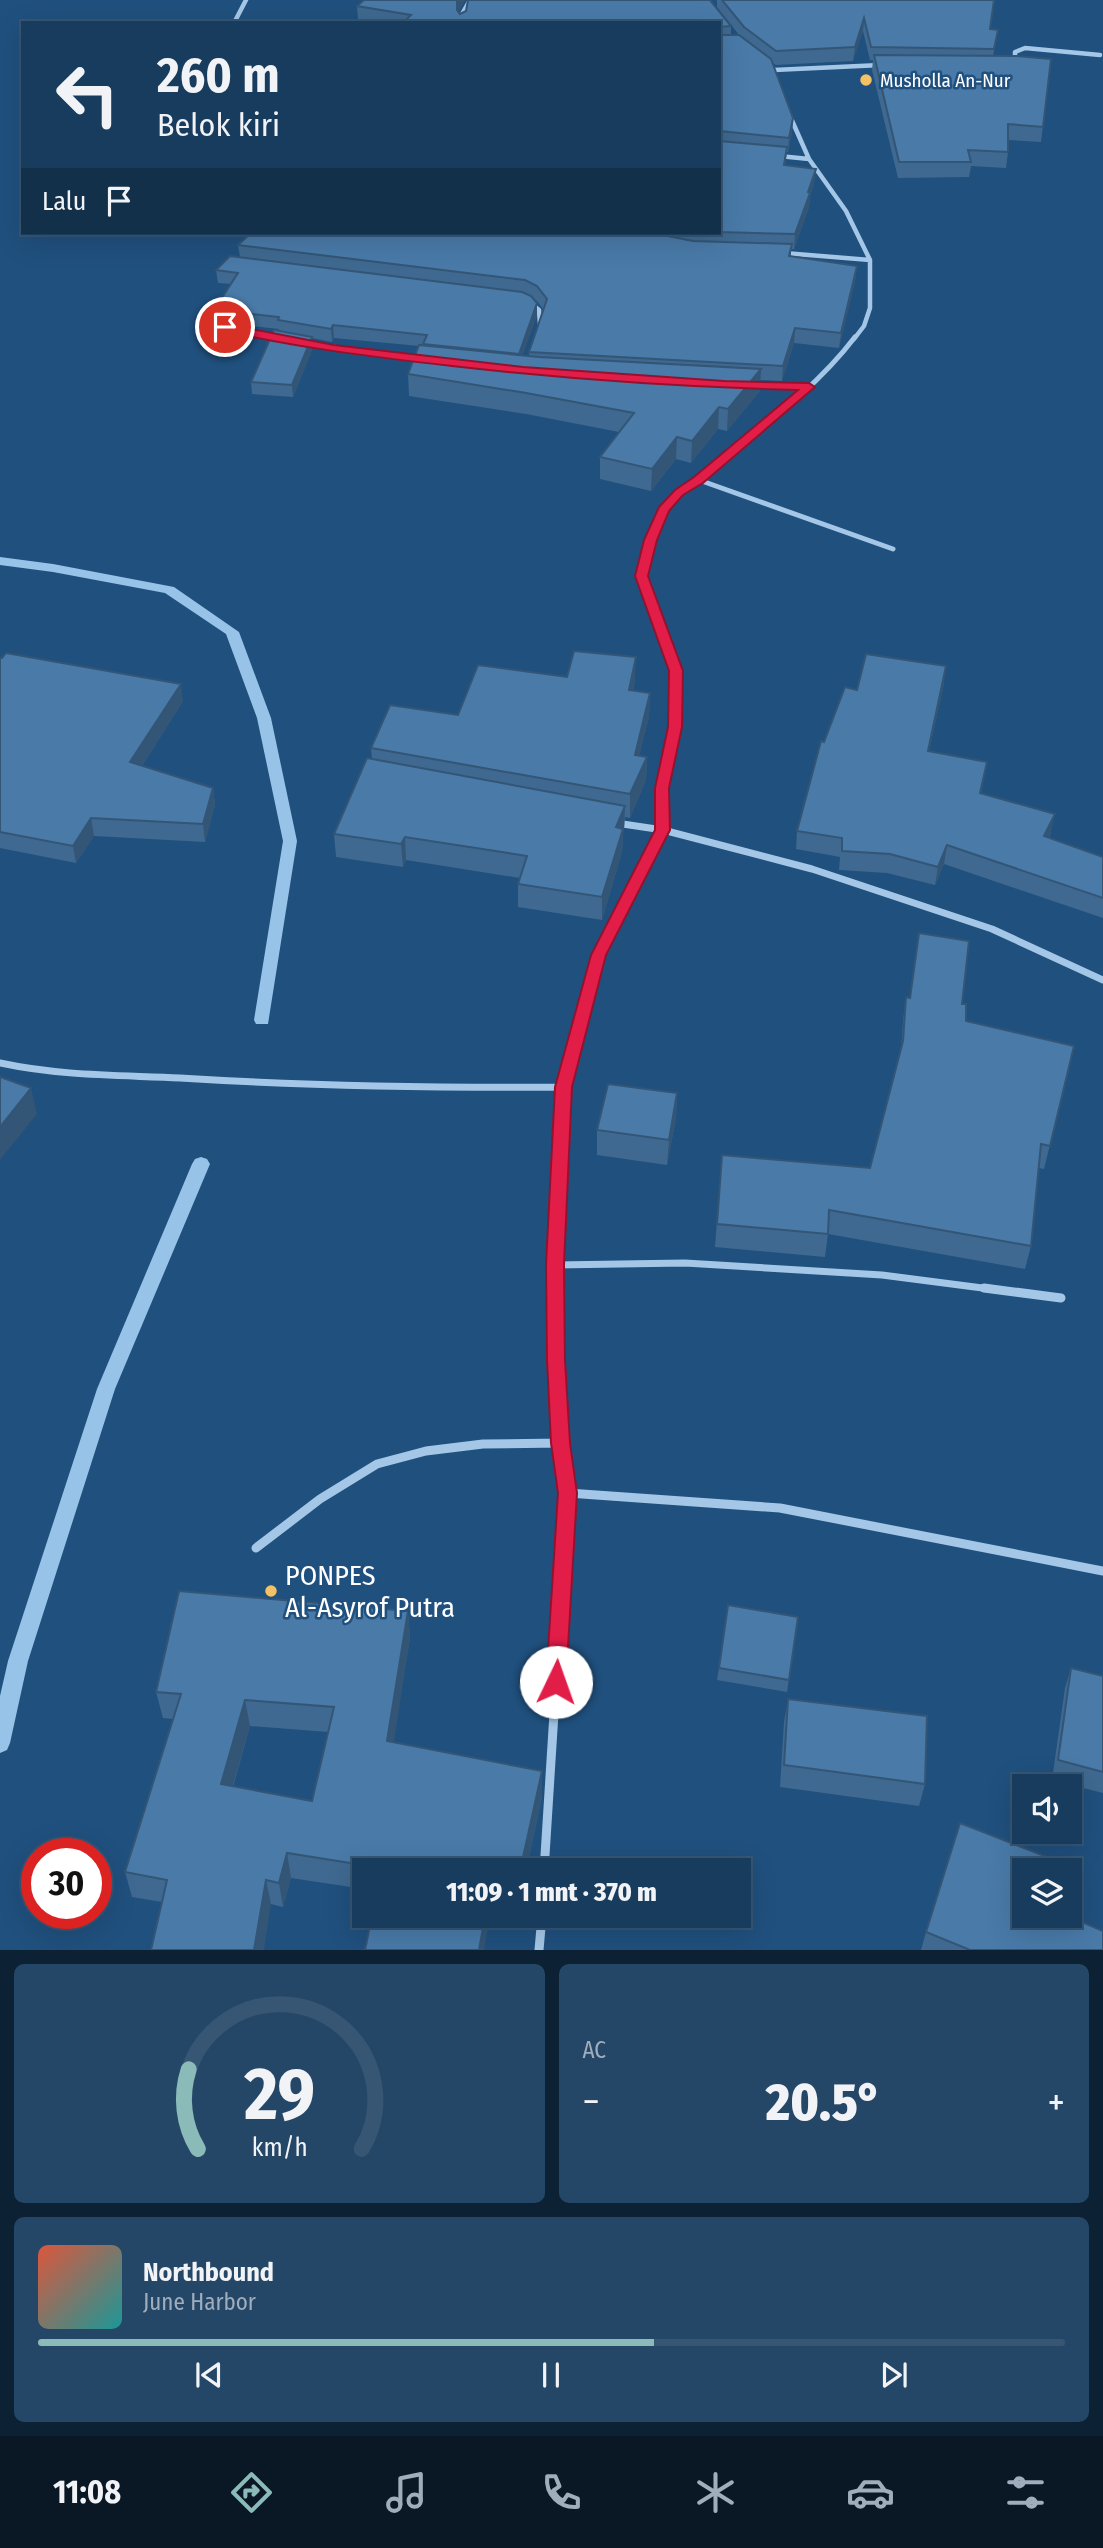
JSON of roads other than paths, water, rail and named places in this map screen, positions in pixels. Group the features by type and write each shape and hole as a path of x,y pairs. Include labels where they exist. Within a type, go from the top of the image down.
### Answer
{"street":[{"path":"235,21 246,0"},
{"path":"462,21 462,14 470,0"},
{"path":"1012,68 1015,65 1015,52 1025,48 1100,55"},
{"path":"764,62 774,70 778,82"},
{"path":"774,70 889,65"},
{"path":"545,1858 568,1493 560,1443 556,1384 555,1265 564,1087 598,955 663,830 662,788 675,727 676,671 641,576 650,540 663,510 679,492 699,480 809,387 840,357 864,326 870,308 870,260 846,211 809,159 785,106"},
{"path":"771,155 809,159"},
{"path":"773,252 870,260"},
{"path":"522,299 536,304 542,314 536,337"},
{"path":"225,327 334,349 428,359"},
{"path":"748,385 809,387"},
{"path":"699,480 894,549"},
{"path":"605,821 663,830 811,869 992,929 1103,980"},
{"path":"0,1063 64,1072 229,1081 423,1089 564,1087"},
{"path":"555,1265 685,1263 869,1274 1061,1298"},
{"path":"256,1548 320,1499 377,1464 426,1451 483,1444 560,1443"},
{"path":"568,1493 667,1497 779,1508 1103,1571"},
{"path":"540,1950 541,1928"}],"waterway":[{"path":"0,561 169,590 232,632 264,718 290,841 262,1020"},
{"path":"0,1743 18,1661 106,1389 201,1164"}],"place":[{"name":"Musholla An-Nur","path":"866,80"},
{"name":"PONPES Al-Asyrof Putra","path":"271,1591"}]}
